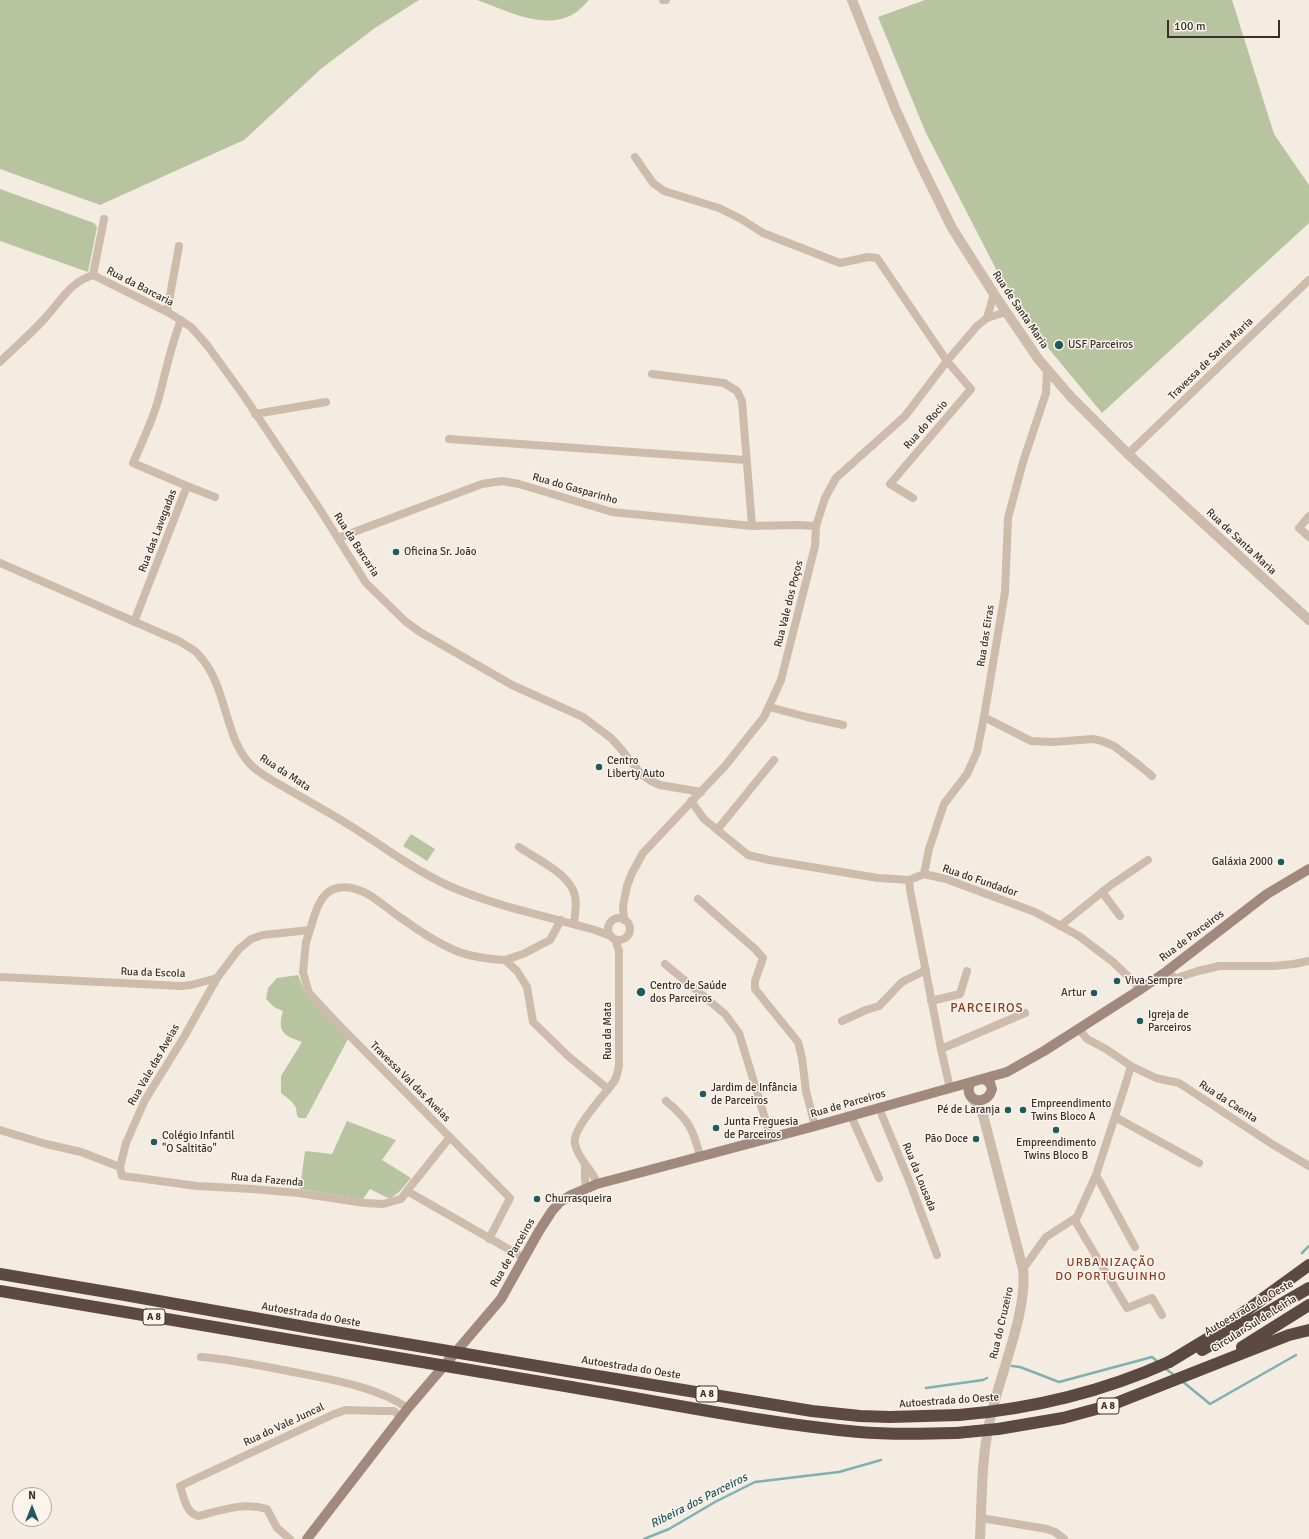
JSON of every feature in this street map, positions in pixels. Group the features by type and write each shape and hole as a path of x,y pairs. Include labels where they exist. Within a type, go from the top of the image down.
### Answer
{"highway":[{"path":"1203,1345 1309,1265"},
{"name":"Autoestrada do Oeste","path":"0,1274 812,1412 890,1418 959,1415 1001,1411 1056,1400 1114,1384 1169,1362 1309,1288"},
{"name":"A 8","path":"0,1291 571,1387 811,1426 859,1432 896,1434 956,1433 1030,1424 1090,1411 1135,1397 1212,1365"},
{"name":"Circular Sul de Leiria","path":"1212,1365 1309,1305"},
{"path":"1212,1365 1289,1335 1309,1330"}],"main road":[{"name":"Rua de Parceiros","path":"984,1078 1006,1072 1079,1029 1141,989 1267,894 1309,869"},
{"path":"950,1088 980,1100 990,1093 1006,1072"},
{"path":"971,1097 968,1090 971,1082 984,1078 990,1083 990,1093"},
{"name":"Rua de Parceiros","path":"307,1539 408,1408 501,1298 539,1231 556,1206 565,1198 586,1187 815,1126 971,1082"}],"street":[{"name":"Rua de Santa Maria","path":"852,0 895,108 952,228 994,294 1039,360 1059,383 1128,454 1309,620"},
{"path":"635,157 653,183 664,191 719,208 741,219 763,233 840,263 868,257 877,258 947,361"},
{"name":"Rua da Barcaria","path":"104,219 93,275 181,320 207,345 319,508 366,583 405,621 420,632 512,685 584,717 611,738 642,775 651,781 660,785 701,792"},
{"path":"167,312 179,246"},
{"path":"0,362 46,318 71,287 93,275"},
{"name":"Travessa de Santa Maria","path":"1128,454 1309,280"},
{"path":"987,318 994,294"},
{"name":"Rua Vale dos Poços","path":"624,920 623,906 627,886 643,853 726,766 746,742 764,717 769,707 780,680 801,603 815,546 816,526 825,498 836,478 905,416 947,361 977,326 987,318 1006,312"},
{"name":"Rua das Lavegadas","path":"134,622 187,486 133,463 159,398 173,339 181,320"},
{"name":"Rua do Rocio","path":"913,498 890,484 971,389 947,361"},
{"name":"Rua das Eiras","path":"924,874 929,849 944,804 967,774 977,752 1005,592 1008,518 1023,462 1046,393 1047,370"},
{"path":"652,374 724,383 737,391 742,401 752,526"},
{"path":"1046,393 1059,383"},
{"path":"255,414 326,402"},
{"path":"449,439 746,460"},
{"name":"Rua do Gasparinho","path":"338,538 482,484 502,481 518,484 612,512 752,526 816,526"},
{"path":"187,486 215,497"},
{"path":"1309,516 1299,528 1309,537"},
{"name":"Rua da Mata","path":"0,563 181,642 198,653 217,684 236,744 241,753 254,768 270,779 355,828 423,872 447,885 488,901 595,930 613,938 619,951 619,1066 615,1079 593,1108 574,1137 574,1143 579,1158 595,1177 597,1184"},
{"path":"769,707 843,725"},
{"path":"984,717 1031,741 1053,742 1093,739 1102,740 1114,746 1152,776"},
{"path":"717,830 774,760"},
{"path":"691,802 704,819 748,855 769,860 878,878 909,880 924,874"},
{"path":"519,847 568,881 574,890 576,901 574,924"},
{"path":"1060,926 1102,892 1148,860"},
{"name":"Rua do Fundador","path":"924,874 946,879 1034,912 1079,936 1113,962 1141,989"},
{"path":"909,880 940,1049 950,1088"},
{"path":"217,978 239,949 251,939 263,935 310,930 324,895 336,888 351,888 366,893 404,920 454,950 488,959 505,960 523,954 550,940 561,920"},
{"path":"1102,892 1120,916"},
{"path":"698,899 755,949 762,958 755,982 755,989 798,1042 802,1058 806,1091 815,1126"},
{"name":"Rua Vale dos Poços","path":"612,922 623,906"},
{"path":"595,930 612,922 624,920 628,923 630,928 629,934 625,939 618,940 613,938 609,930 612,922"},
{"name":"Travessa Val das Aveias","path":"310,930 306,942 303,972 309,992 338,1024 510,1198 489,1239"},
{"name":"Rua da Mata","path":"619,951 625,939"},
{"path":"505,960 517,971 527,987 533,1022 568,1056 608,1088"},
{"path":"1166,971 1174,978 1177,978 1219,966 1274,966 1309,961"},
{"path":"665,964 725,1014 739,1033 771,1138"},
{"path":"842,1021 879,1006 902,982 926,970"},
{"path":"931,1000 960,994 967,971"},
{"name":"Rua da Escola","path":"0,977 181,986 217,978"},
{"name":"Rua Vale das Aveias","path":"120,1167 126,1143 145,1100 184,1037 217,978"},
{"path":"940,1049 1025,1013"},
{"name":"Rua da Caenta","path":"1079,1029 1087,1039 1106,1049 1130,1066 1156,1078 1179,1082 1272,1144 1309,1166"},
{"path":"1022,1268 1046,1237 1077,1216 1096,1175 1130,1066"},
{"name":"Rua do Cruzeiro","path":"983,1115 990,1093"},
{"name":"Rua do Cruzeiro","path":"971,1097 983,1115 1024,1280 1016,1325 987,1434 980,1539"},
{"path":"666,1101 679,1111 694,1132 700,1156"},
{"name":"Rua da Lousada","path":"879,1108 910,1183 937,1255"},
{"path":"851,1116 879,1178"},
{"path":"1115,1117 1199,1163"},
{"name":"Rua da Fazenda","path":"0,1130 46,1144 81,1152 120,1167 122,1176 197,1186 298,1193 365,1203 382,1204 401,1199 407,1191"},
{"path":"450,1137 407,1191 524,1258"},
{"name":"Rua da Mata","path":"585,1166 586,1187"},
{"path":"1096,1175 1135,1247"},
{"path":"1074,1219 1127,1308 1152,1298 1162,1315"},
{"path":"201,1357 220,1359 360,1387 399,1402 408,1408"},
{"name":"Rua do Vale Juncal","path":"290,1539 277,1528 267,1509 232,1508 198,1516 193,1515 189,1512 180,1486 334,1414 346,1410 394,1412 401,1417"},
{"path":"981,1518 1047,1529 1055,1532 1064,1539"}],"green space":[{"path":"0,0 419,0 375,28 322,68 244,140 100,205 0,169"},
{"path":"477,0 589,0 581,9 564,18 539,20 513,14"},
{"path":"925,0 1232,0 1274,134 1309,185 1309,223 1102,413 1049,349 997,271 926,133 878,17"},
{"path":"0,189 94,223 97,227 88,272 0,241"},
{"path":"411,834 435,849 427,861 403,846"},
{"path":"298,975 306,995 348,1039 306,1118 299,1118 293,1103 281,1093 281,1076 302,1042 286,1035 283,1032 281,1028 281,1018 283,1011 274,1007 266,999 268,988 277,978"},
{"path":"347,1121 396,1140 382,1160 411,1178 400,1191 390,1199 370,1189 363,1199 300,1189 305,1151 332,1154"}],"waterway":[{"name":"Ribeira dos Parceiros","path":"1302,1253 1309,1246"},
{"name":"Ribeira dos Parceiros","path":"1182,1381 1210,1404 1296,1355"},
{"name":"Ribeira dos Parceiros","path":"1012,1366 1020,1367 1059,1382 1152,1357 1158,1362"},
{"name":"Ribeira dos Parceiros","path":"1165,1368 1175,1376"},
{"name":"Ribeira dos Parceiros","path":"926,1388 983,1380 987,1378"},
{"name":"Ribeira dos Parceiros","path":"644,1539 669,1529 715,1502 755,1482 839,1472 881,1460"}],"place":[{"name":"USF Parceiros","path":"1059,345"},
{"name":"Oficina Sr. João","path":"396,552"},
{"name":"Centro Liberty Auto","path":"599,767"},
{"name":"Galáxia 2000","path":"1281,862"},
{"name":"Viva Sempre","path":"1117,981"},
{"name":"Centro de Saúde dos Parceiros","path":"641,992"},
{"name":"Artur","path":"1094,993"},
{"name":"Igreja de Parceiros","path":"1140,1021"},
{"name":"Jardim de Infância de Parceiros","path":"703,1094"},
{"name":"Pé de Laranja","path":"1008,1110"},
{"name":"Empreendimento Twins Bloco A","path":"1023,1110"},
{"name":"Junta Freguesia de Parceiros","path":"716,1128"},
{"name":"Empreendimento Twins Bloco B","path":"1056,1130"},
{"name":"Pão Doce","path":"976,1139"},
{"name":"Colégio Infantil \"O Saltitão\"","path":"154,1142"},
{"name":"Churrasqueira","path":"537,1199"}],"district":[{"name":"PARCEIROS","path":"987,1009"},
{"name":"URBANIZAÇÃO DO PORTUGUINHO","path":"1111,1270"}]}
